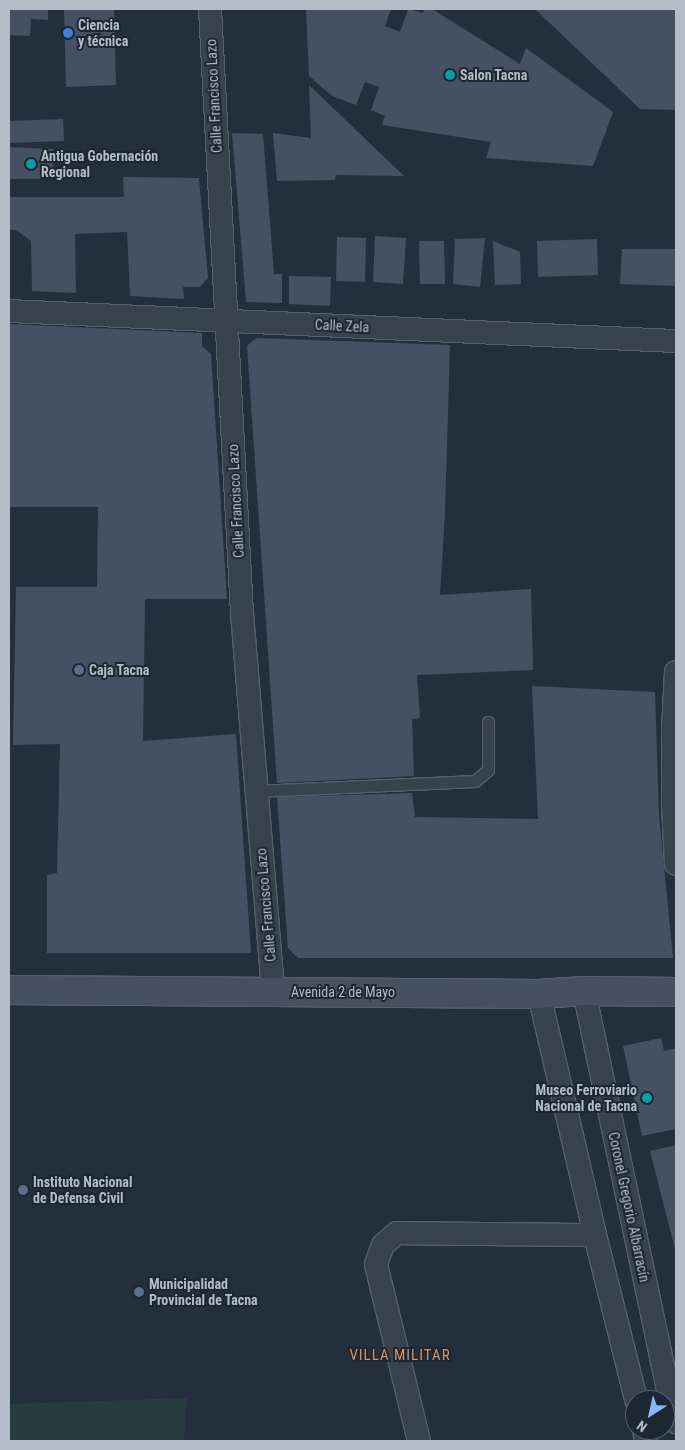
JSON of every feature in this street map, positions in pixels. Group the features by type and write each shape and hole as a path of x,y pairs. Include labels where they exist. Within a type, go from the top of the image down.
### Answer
{"street":[{"name":"Calle Francisco Lazo","path":"210,9 242,612 273,992"},
{"name":"Calle Zela","path":"9,311 676,341"},
{"path":"676,672 673,729 676,857"},
{"name":"Avenida 2 de Mayo","path":"9,990 539,994 584,991 676,992"},
{"name":"Coronel Gregorio Albarracín","path":"584,991 676,1422"},
{"path":"539,994 634,1390"},
{"path":"419,1441 376,1264 383,1245 397,1233 595,1235"}],"lane":[{"path":"256,792 475,781 488,770 488,722"}],"green space":[{"path":"187,1398 184,1441 9,1441 9,1404"}],"building":[{"path":"9,9 48,9 48,20 31,19 30,36 9,35"},
{"path":"64,9 114,9 116,85 66,87"},
{"path":"306,9 391,9 385,26 400,32 408,9 423,13 424,9 432,9 520,64 526,48 613,112 593,166 486,158 491,142 382,125 385,116 371,110 379,87 365,82 356,105 332,96 309,76"},
{"path":"535,9 676,9 676,110 640,109"},
{"path":"309,85 404,176 336,175 335,180 277,181 273,133 311,138"},
{"path":"63,119 64,141 9,143 9,121"},
{"path":"232,133 263,134 274,274 282,274 282,303 246,302"},
{"name":"Antigua Gobernación Regional","path":"9,147 53,149 53,179 9,179"},
{"path":"123,177 199,178 208,278 200,287 183,287 184,299 130,296 127,232 75,234 76,293 32,291 31,241 16,230 9,230 9,197 124,197"},
{"path":"375,236 406,238 403,284 373,282"},
{"path":"337,237 366,238 365,282 336,281"},
{"path":"485,238 480,287 453,284 455,239"},
{"path":"597,239 598,275 538,277 537,241"},
{"path":"419,241 444,241 445,284 420,284"},
{"path":"493,241 520,252 521,284 495,285"},
{"path":"622,249 676,249 676,286 620,284"},
{"path":"289,276 331,277 330,306 289,304"},
{"path":"9,324 202,333 202,346 211,354 227,599 145,599 143,741 236,734 251,953 47,953 47,875 57,873 60,744 13,745 16,587 97,587 98,507 9,507"},
{"path":"256,338 450,345 445,512 440,595 531,589 533,670 417,675 420,718 412,719 414,776 277,783 247,346"},
{"path":"532,686 655,692 659,815 673,958 298,958 288,948 277,797 412,793 415,817 538,819"},
{"path":"661,1038 664,1051 676,1048 676,1129 642,1136 623,1046"},
{"path":"676,1145 676,1253 650,1151"}],"place":[{"name":"Ciencia y técnica","path":"68,33"},
{"name":"Salon Tacna","path":"450,75"},
{"name":"Antigua Gobernación Regional","path":"31,164"},
{"name":"Caja Tacna","path":"79,670"},
{"name":"Museo Ferroviario Nacional de Tacna","path":"647,1098"},
{"name":"Instituto Nacional de Defensa Civil","path":"23,1190"},
{"name":"Municipalidad Provincial de Tacna","path":"139,1292"}],"district":[{"name":"VILLA MILITAR","path":"400,1356"}]}
